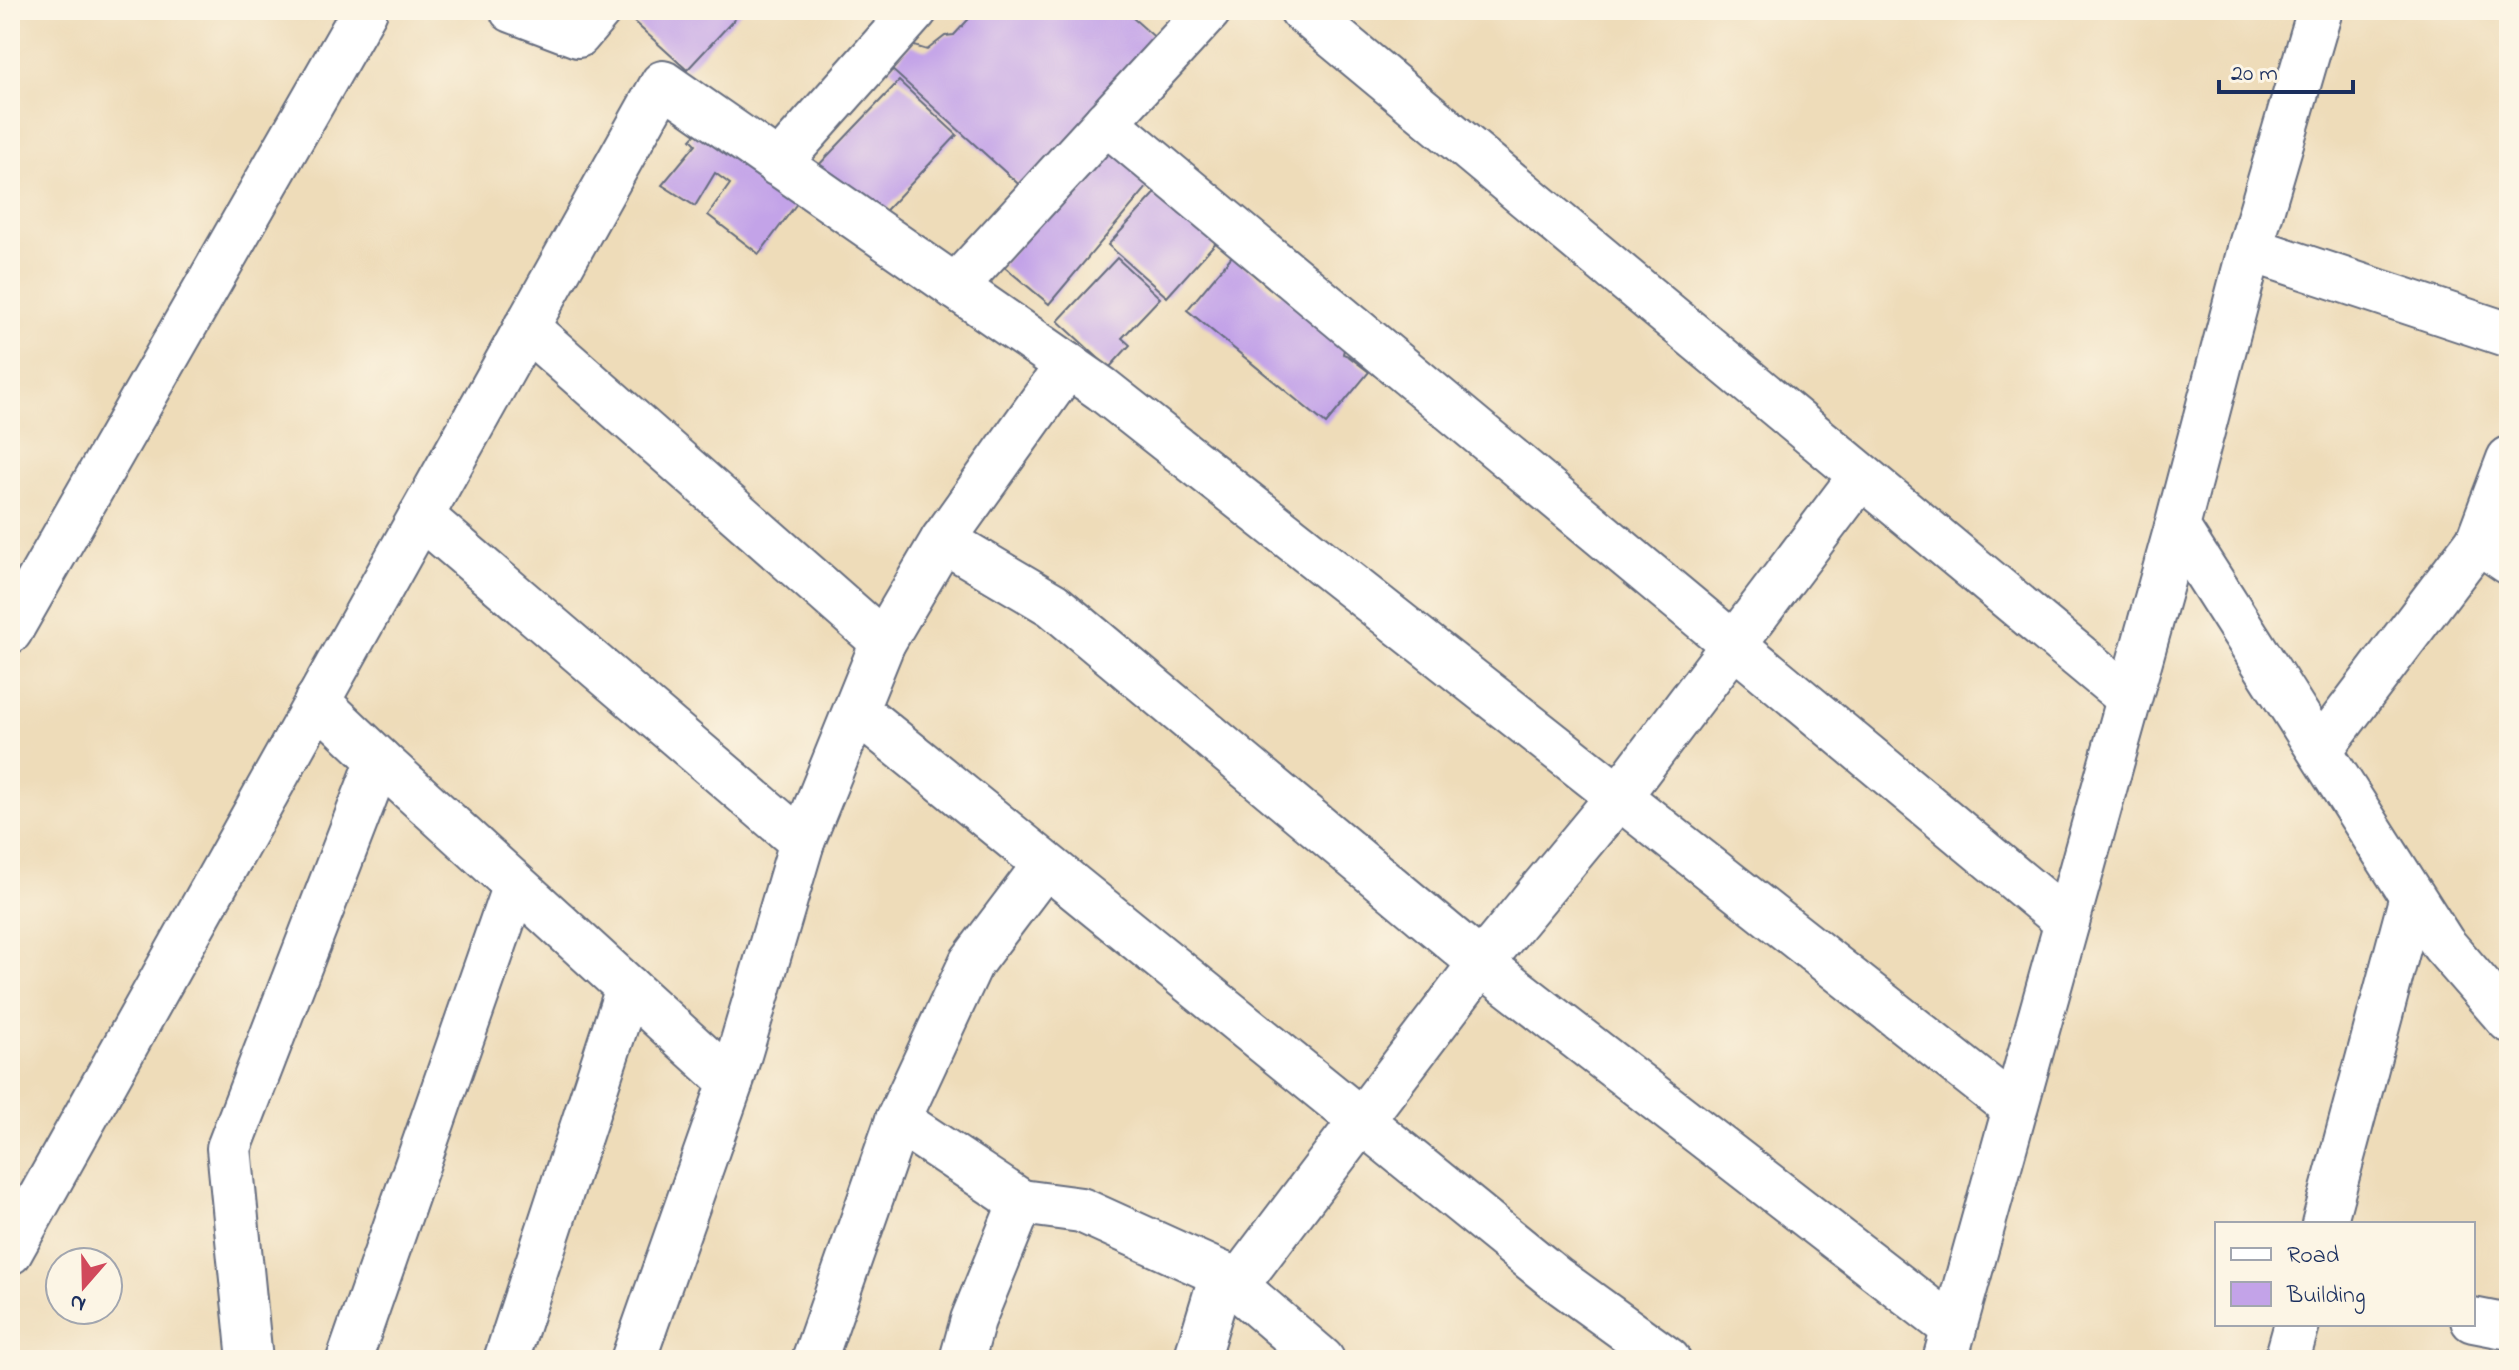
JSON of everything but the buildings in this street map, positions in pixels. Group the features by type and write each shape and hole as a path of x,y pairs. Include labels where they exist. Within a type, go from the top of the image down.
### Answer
{"street":[{"path":"10,631 365,10"},
{"path":"512,10 578,35 599,10"},
{"path":"778,164 915,10"},
{"path":"955,287 1209,10"},
{"path":"1302,10 2129,698"},
{"path":"943,540 1053,605 1481,963 1949,1344 2177,527 2250,249 2320,10"},
{"path":"10,1252 663,83 1068,365 2015,1109"},
{"path":"1106,122 2067,922"},
{"path":"2250,249 2509,335"},
{"path":"526,327 883,642"},
{"path":"800,847 883,642 943,540 1068,365"},
{"path":"2320,750 2494,551 2509,459"},
{"path":"1196,1360 1229,1281 1360,1120 1481,963 1619,796 1861,476"},
{"path":"421,516 802,842 731,1082 633,1360"},
{"path":"2177,527 2443,944 2509,1020"},
{"path":"317,701 731,1082"},
{"path":"856,710 1555,1278 1668,1360"},
{"path":"250,1360 229,1148 379,760"},
{"path":"814,1360 898,1120 971,963 1045,865"},
{"path":"349,1360 515,885"},
{"path":"2325,1222 2412,896"},
{"path":"506,1360 628,988"},
{"path":"898,1120 1021,1202 1081,1210 1229,1281 1322,1360"},
{"path":"962,1360 973,1320 1021,1202"},
{"path":"2475,1320 2509,1327"},
{"path":"2287,1360 2296,1326"}]}
